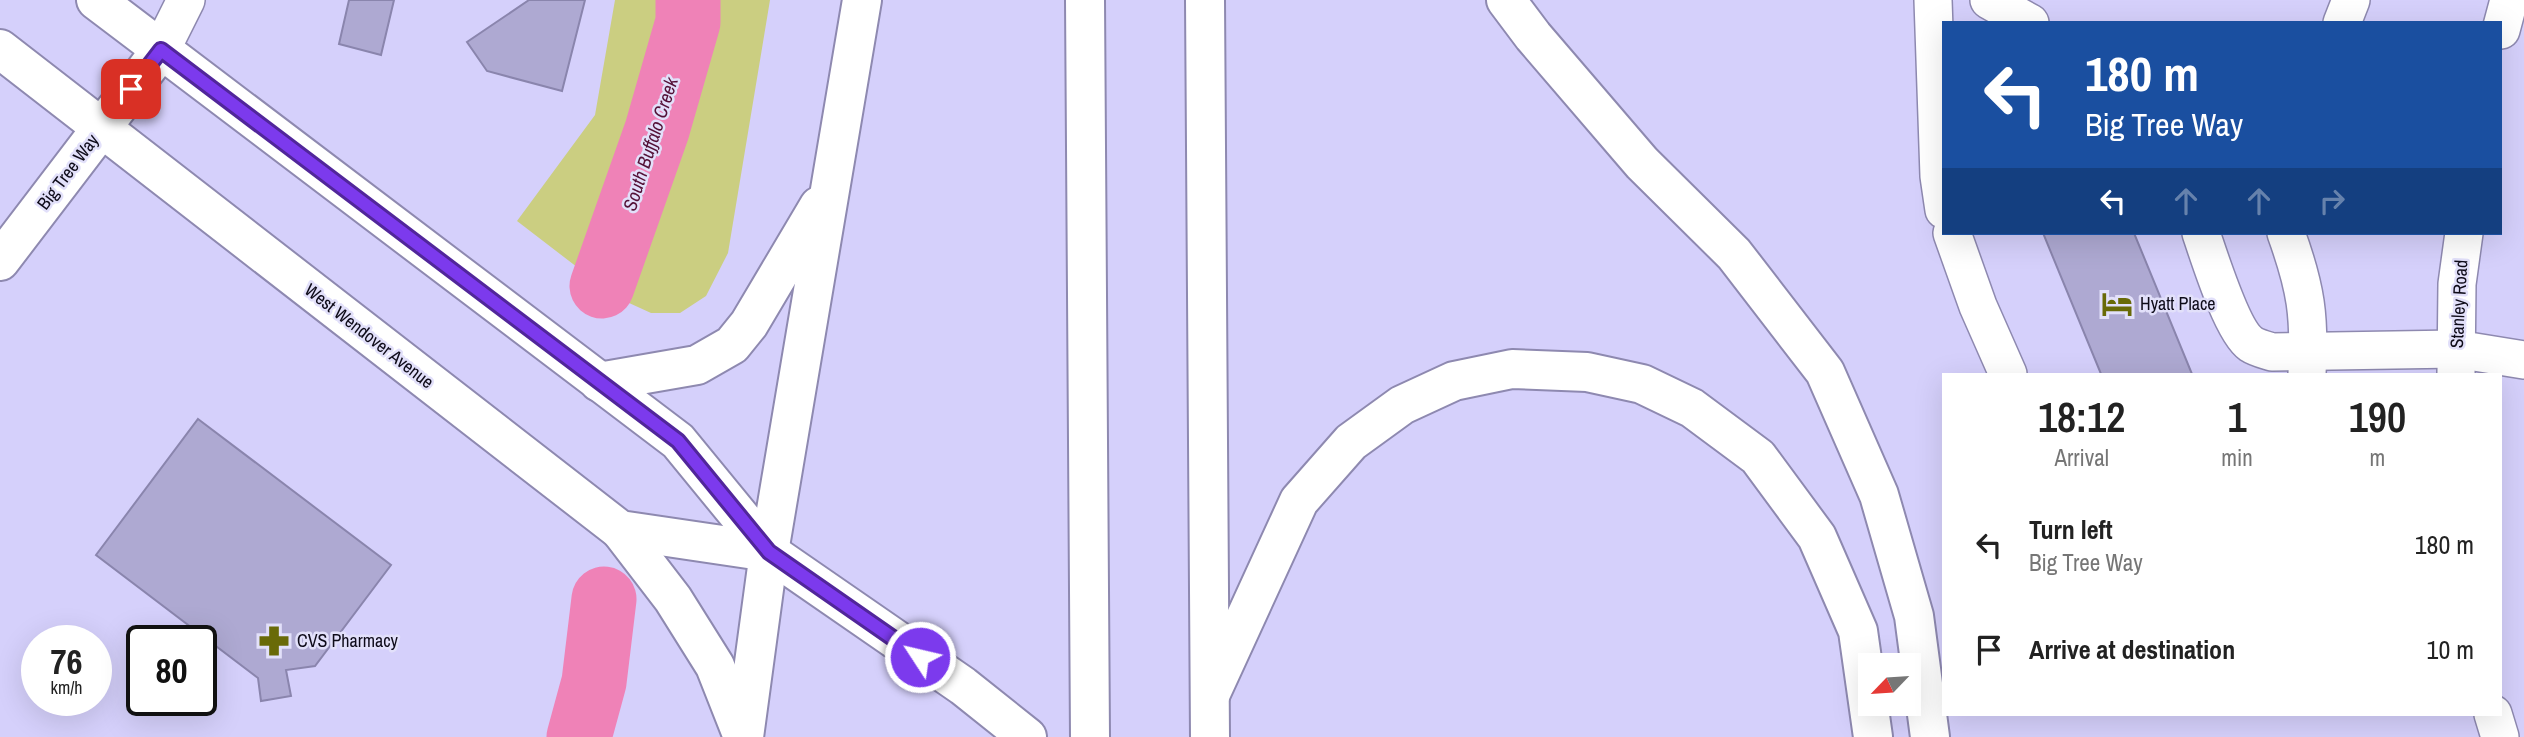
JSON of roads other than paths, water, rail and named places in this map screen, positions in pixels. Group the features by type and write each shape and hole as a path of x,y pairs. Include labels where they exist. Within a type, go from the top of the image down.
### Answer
{"main road":[{"name":"West Wendover Avenue","path":"96,0 678,441 769,552 963,687 1027,737"},
{"path":"743,737 769,552 862,0"},
{"path":"1085,0 1090,737"},
{"path":"1205,0 1210,737"},
{"path":"1506,0 1533,36 1642,163 1734,254 1825,372 1880,495 1914,615 1930,737"},
{"name":"West Wendover Avenue","path":"0,49 620,530 769,552"},
{"name":"Big Tree Way","path":"0,261 161,50"},
{"path":"599,382 697,365 732,345 749,324 831,186"},
{"path":"1210,695 1299,501 1351,442 1402,405 1454,381 1512,369 1587,372 1642,384 1692,408 1758,457 1817,537 1858,631 1873,737"},
{"path":"620,530 673,599 715,666 743,737"}],"street":[{"path":"161,50 186,0"},
{"path":"1933,0 1942,196"},
{"path":"1989,0 2026,21"},
{"path":"2343,21 2351,0"},
{"path":"2502,26 2509,0"},
{"path":"1953,235 2008,373"},
{"path":"2202,235 2218,281 2239,327 2250,343 2272,352 2308,364 2524,360"},
{"path":"2287,235 2302,276 2309,315 2308,364"},
{"name":"Stanley Road","path":"2456,362 2457,284 2464,235"},
{"path":"2494,716 2500,737"}],"waterway":[{"name":"South Buffalo Creek","path":"602,286 657,130 688,22 688,0"},
{"name":"South Buffalo Creek","path":"579,737 594,682 604,599"}],"place":[{"name":"Hyatt Place","path":"2117,304"},
{"name":"CVS Pharmacy","path":"274,641"}]}
